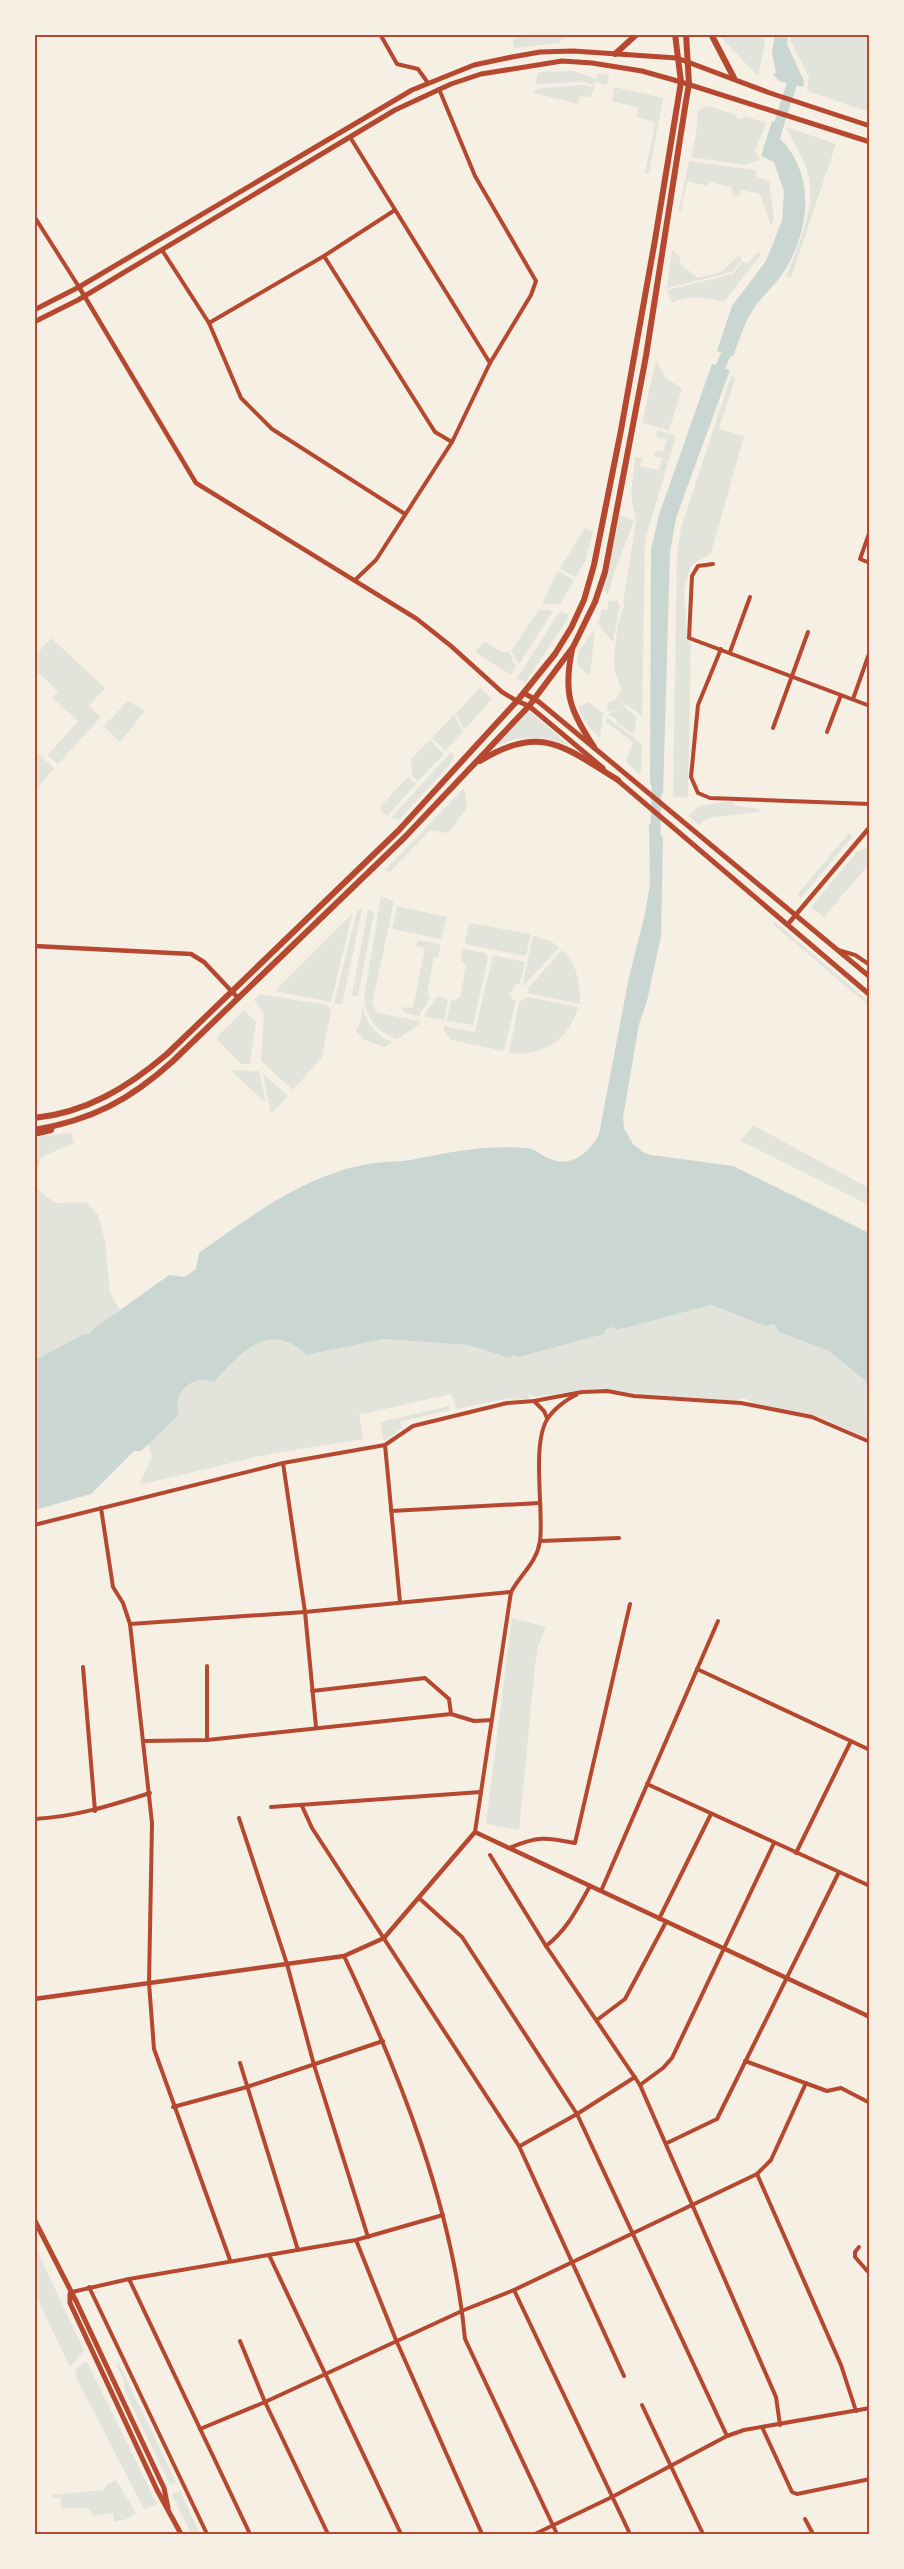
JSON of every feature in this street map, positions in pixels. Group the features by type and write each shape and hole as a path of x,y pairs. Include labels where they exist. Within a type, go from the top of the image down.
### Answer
{"main road":[{"path":"615,54 637,34"},
{"path":"34,1118 61,1113 93,1103 129,1084 166,1054 398,831 524,693 555,654 571,628 584,600 594,565 621,430 681,82 675,34"},
{"path":"34,1132 71,1122 118,1103 155,1077 405,837 529,706 573,647 595,603 605,572 646,356 689,84 686,34"},
{"path":"711,34 734,78"},
{"path":"34,310 80,286 364,118 428,83 474,65 540,52 573,51 677,58 770,93 870,126"},
{"path":"34,322 85,296 395,110 439,88 481,74 562,61 642,71 870,142"},
{"path":"573,647 567,674 568,697 574,716 594,747"},
{"path":"524,693 534,698 594,747 870,977"},
{"path":"517,701 529,706 640,798 870,995"},
{"path":"472,766 508,746 534,740 565,749 618,780"},
{"path":"34,2218 70,2293 70,2303 92,2352 157,2490 181,2535"}],"street":[{"path":"380,34 397,64 418,69 428,83"},
{"path":"355,580 376,560 452,442 490,363 531,295 536,281 475,176 439,88"},
{"path":"350,136 490,363"},
{"path":"209,323 324,256 395,210"},
{"path":"34,216 80,286 195,483 417,619 502,692 517,701"},
{"path":"162,250 209,323 241,398 272,429 405,514"},
{"path":"324,256 435,432 452,442"},
{"path":"870,531 860,560 870,563"},
{"path":"713,564 698,566 692,576 689,638 870,706"},
{"path":"730,652 750,597"},
{"path":"773,728 808,632"},
{"path":"721,649 698,705 691,777 698,793 710,798 870,804"},
{"path":"853,699 870,651"},
{"path":"827,732 841,695"},
{"path":"788,924 869,827"},
{"path":"34,946 192,954 204,962 238,998"},
{"path":"838,950 855,955 870,965"},
{"path":"34,1525 283,1463 385,1445 413,1426 507,1404 582,1392 607,1391 634,1396 741,1403 812,1417 870,1442"},
{"path":"34,2000 344,1956 384,1938 475,1832 511,1592 519,1578 534,1561 540,1541 540,1444 547,1418 569,1398 582,1392"},
{"path":"534,1401 544,1411 547,1418"},
{"path":"385,1445 400,1602"},
{"path":"283,1463 305,1612 316,1727"},
{"path":"392,1511 540,1503"},
{"path":"101,1508 113,1587 123,1603 130,1624 150,1793 152,1823 149,1983 153,2049 230,2260"},
{"path":"540,1541 619,1538"},
{"path":"130,1624 305,1612 511,1592"},
{"path":"508,1848 531,1839 547,1837 575,1843 630,1604"},
{"path":"601,1891 718,1621"},
{"path":"83,1666 95,1810"},
{"path":"207,1666 207,1740"},
{"path":"697,1669 870,1750"},
{"path":"312,1691 425,1678 449,1699 451,1714"},
{"path":"145,1741 207,1740 451,1714 474,1721 492,1720"},
{"path":"796,1853 851,1742"},
{"path":"647,1784 870,1887"},
{"path":"271,1807 481,1792"},
{"path":"34,1820 61,1818 150,1793"},
{"path":"302,1806 312,1828 518,2147 624,2376"},
{"path":"659,1919 711,1814"},
{"path":"239,1818 287,1964 314,2065 368,2237"},
{"path":"475,1832 870,2017"},
{"path":"640,2085 663,2068 672,2058 774,1843"},
{"path":"490,1855 546,1946 640,2085 776,2397 780,2426"},
{"path":"667,2143 717,2119 839,1872"},
{"path":"546,1946 560,1936 590,1886"},
{"path":"419,1898 462,1937 577,2114 631,2235 726,2436"},
{"path":"597,2020 625,1999 666,1922"},
{"path":"344,1956 383,2041 443,2215 464,2310 465,2339 557,2535"},
{"path":"173,2107 247,2087 383,2041"},
{"path":"745,2061 827,2091 841,2088 870,2103"},
{"path":"240,2063 298,2250"},
{"path":"518,2147 577,2114 635,2077"},
{"path":"200,2429 265,2402 396,2340 514,2290 758,2174 771,2160 806,2083"},
{"path":"758,2174 841,2365 856,2411"},
{"path":"70,2293 89,2287 230,2260 356,2240 443,2215"},
{"path":"356,2240 396,2340 482,2535"},
{"path":"859,2247 855,2252 855,2257 870,2274"},
{"path":"269,2255 401,2535"},
{"path":"129,2279 250,2535"},
{"path":"89,2287 207,2535"},
{"path":"514,2290 630,2535"},
{"path":"240,2342 265,2402 328,2535"},
{"path":"642,2405 703,2535"},
{"path":"535,2535 671,2467 726,2436 762,2427 780,2426 870,2408"},
{"path":"762,2427 792,2492 797,2494 870,2479"},
{"path":"805,2519 813,2535"}],"shaded area":[{"path":"792,34 869,35 869,112 807,91 809,77 790,40"},
{"path":"518,35 567,35 559,43 514,48 513,41"},
{"path":"718,35 763,35 765,44 758,76"},
{"path":"775,35 788,35 787,44 804,81 803,87 779,81 773,74 776,73 772,52"},
{"path":"574,71 596,79 598,73 609,75 607,85 596,82 594,85 583,82 535,84 538,72"},
{"path":"583,85 595,87 590,97 580,96 578,104 534,93 534,90 541,88"},
{"path":"614,87 663,98 649,174 645,173 655,124 637,117 639,108 612,101"},
{"path":"709,106 734,114 737,119 742,119 744,116 766,123 755,150 760,160 744,165 691,157 698,110"},
{"path":"772,121 783,125 779,138 791,152 799,168 804,184 804,219 800,237 785,270 751,313 733,356 717,351 732,306 766,261 782,221 784,191 774,162 761,156"},
{"path":"786,127 836,144 791,278 786,277 806,222 810,193 805,165"},
{"path":"689,161 756,170 757,177 769,181 774,218 771,226 760,194 741,190 740,196 733,196 731,187 710,182 708,186 687,181 681,211 679,210"},
{"path":"672,250 681,258 679,263 698,278 723,271 739,255 742,260 732,272 667,288"},
{"path":"758,252 761,254 724,302 698,297 685,298 672,303 667,290 733,274 743,261 747,264"},
{"path":"656,360 665,377 682,389 669,430 642,423"},
{"path":"712,364 730,370 676,518 670,552 663,795 650,784 651,550 659,515"},
{"path":"731,376 735,378 719,429 744,436 711,553 691,566 684,590 687,640 691,641 688,798 673,797 677,555 681,528"},
{"path":"658,430 676,436 645,540 642,716 627,705 607,712 608,703 616,699 621,690 614,667 618,626 625,605 623,603 636,521 631,495 635,457 642,458 640,466 659,470 662,458 654,456 656,450 663,452 667,439 656,437"},
{"path":"620,515 634,521 608,595 603,589"},
{"path":"585,528 593,532 585,562 575,577 560,568"},
{"path":"558,571 574,580 560,604 542,604"},
{"path":"617,600 620,606 613,642 598,624 602,609 607,610 608,601"},
{"path":"539,609 553,611 519,664 511,651"},
{"path":"560,611 569,615 568,618 525,683 517,678"},
{"path":"595,628 590,676 577,665 579,651"},
{"path":"51,638 105,688 89,706 101,717 58,764 48,755 78,721 52,698 58,691 35,670 35,656"},
{"path":"484,641 502,652 509,652 516,667 511,675 475,652"},
{"path":"480,687 492,699 464,730 456,714"},
{"path":"128,701 145,711 120,742 104,726"},
{"path":"589,702 603,713 600,738 590,728 579,710 579,707"},
{"path":"622,705 636,716 635,733 616,722 616,718 608,715"},
{"path":"529,711 569,745 540,738 522,738 494,747"},
{"path":"454,715 463,732 445,751 432,738"},
{"path":"607,717 642,744 639,774 626,762 633,742 606,722"},
{"path":"430,740 444,754 418,781 412,776 411,759"},
{"path":"35,751 54,768 35,791"},
{"path":"451,752 454,755 450,764 399,820 391,818"},
{"path":"408,777 416,784 387,816 379,808"},
{"path":"464,788 467,808 448,833 430,830 390,872 385,870"},
{"path":"731,801 737,806 760,809 758,812 708,818 699,825 688,816 699,806"},
{"path":"649,823 663,837 661,936 647,1001 639,1024 623,1117 624,1128 633,1144 643,1152 733,1166 869,1233 869,1384 829,1351 779,1332 774,1324 765,1326 711,1305 617,1330 613,1327 606,1329 604,1334 518,1357 514,1355 510,1358 468,1345 383,1339 307,1355 293,1345 279,1340 267,1340 245,1351 214,1382 198,1381 186,1387 178,1399 179,1415 141,1451 134,1451 91,1494 35,1510 35,1360 82,1335 90,1334 91,1331 169,1275 185,1277 196,1269 199,1253 261,1210 304,1185 351,1168 375,1163 496,1147 528,1148 548,1158 564,1162 585,1153 599,1134 629,977 645,914 650,884"},
{"path":"849,833 853,836 801,898 797,895"},
{"path":"869,846 869,864 824,917 811,907 857,852"},
{"path":"381,896 393,901 393,907 372,1003 377,1013 420,1021 419,1025 397,1039 374,1024 367,1013 364,998"},
{"path":"397,906 447,917 441,939 392,929"},
{"path":"362,909 342,1005 334,1003 357,911"},
{"path":"368,910 374,912 358,996 352,995"},
{"path":"352,914 331,1002 275,991"},
{"path":"775,922 869,1002 869,1006 773,924"},
{"path":"469,923 531,934 526,956 465,944"},
{"path":"533,936 551,941 559,948 522,987"},
{"path":"418,940 441,945 438,957 434,958 427,992 430,997 419,1016 405,1013 402,1009 403,1007 413,1008 425,948 416,946"},
{"path":"463,949 485,953 488,958 473,1025 447,1021 451,1001 460,998 466,965 461,960"},
{"path":"562,950 575,968 580,1004 529,994 528,988"},
{"path":"493,955 525,962 520,984 515,985 510,994 516,1001 504,1051 451,1040 444,1030 444,1026 475,1032"},
{"path":"260,994 327,1005 331,1011 322,1057 293,1090 261,1061 264,1014 254,1000"},
{"path":"437,996 448,1000 444,1020 424,1016"},
{"path":"529,997 578,1007 568,1029 553,1044 533,1052 509,1053 519,1002"},
{"path":"362,1007 373,1028 392,1042 384,1047 365,1040 356,1031 361,1019"},
{"path":"244,1010 256,1022 250,1064 241,1064 216,1038"},
{"path":"230,1070 259,1071 266,1103"},
{"path":"263,1074 288,1096 271,1114"},
{"path":"753,1125 869,1188 869,1205 741,1141"},
{"path":"71,1133 74,1143 41,1157 35,1179 35,1137"},
{"path":"35,1188 55,1203 86,1202 98,1215 105,1241 110,1293 120,1310 88,1335 82,1335 35,1360"},
{"path":"711,1305 765,1326 774,1324 779,1332 829,1351 869,1384 869,1439 820,1417 756,1404 744,1399 736,1401 640,1394 597,1388 533,1397 530,1394 528,1395 530,1398 515,1400 510,1398 457,1409 451,1394 359,1413 363,1439 269,1454 139,1485 152,1457 148,1444 179,1415 178,1398 185,1387 198,1381 214,1382 245,1351 267,1340 279,1340 307,1355 383,1339 468,1345 510,1358 514,1354 518,1356 604,1334 606,1329 614,1327 617,1330"},
{"path":"449,1406 450,1410 401,1422 402,1428 384,1441 380,1422"},
{"path":"512,1618 546,1627 538,1646 535,1666 519,1830 486,1824"},
{"path":"35,2247 84,2350 70,2367 35,2294"},
{"path":"87,2362 157,2504 144,2509 76,2377 75,2371 82,2363"},
{"path":"118,2362 176,2482 170,2485 125,2391 124,2381 116,2364"},
{"path":"116,2480 136,2513 127,2519 114,2522 113,2513 94,2516 87,2508 61,2508 61,2498 51,2498 52,2495 104,2490 106,2485"},
{"path":"180,2491 200,2534 191,2534 172,2494"}],"waterway":[{"path":"775,137 794,77 792,72"},
{"path":"715,380 731,342"},
{"path":"655,843 657,774"}]}
